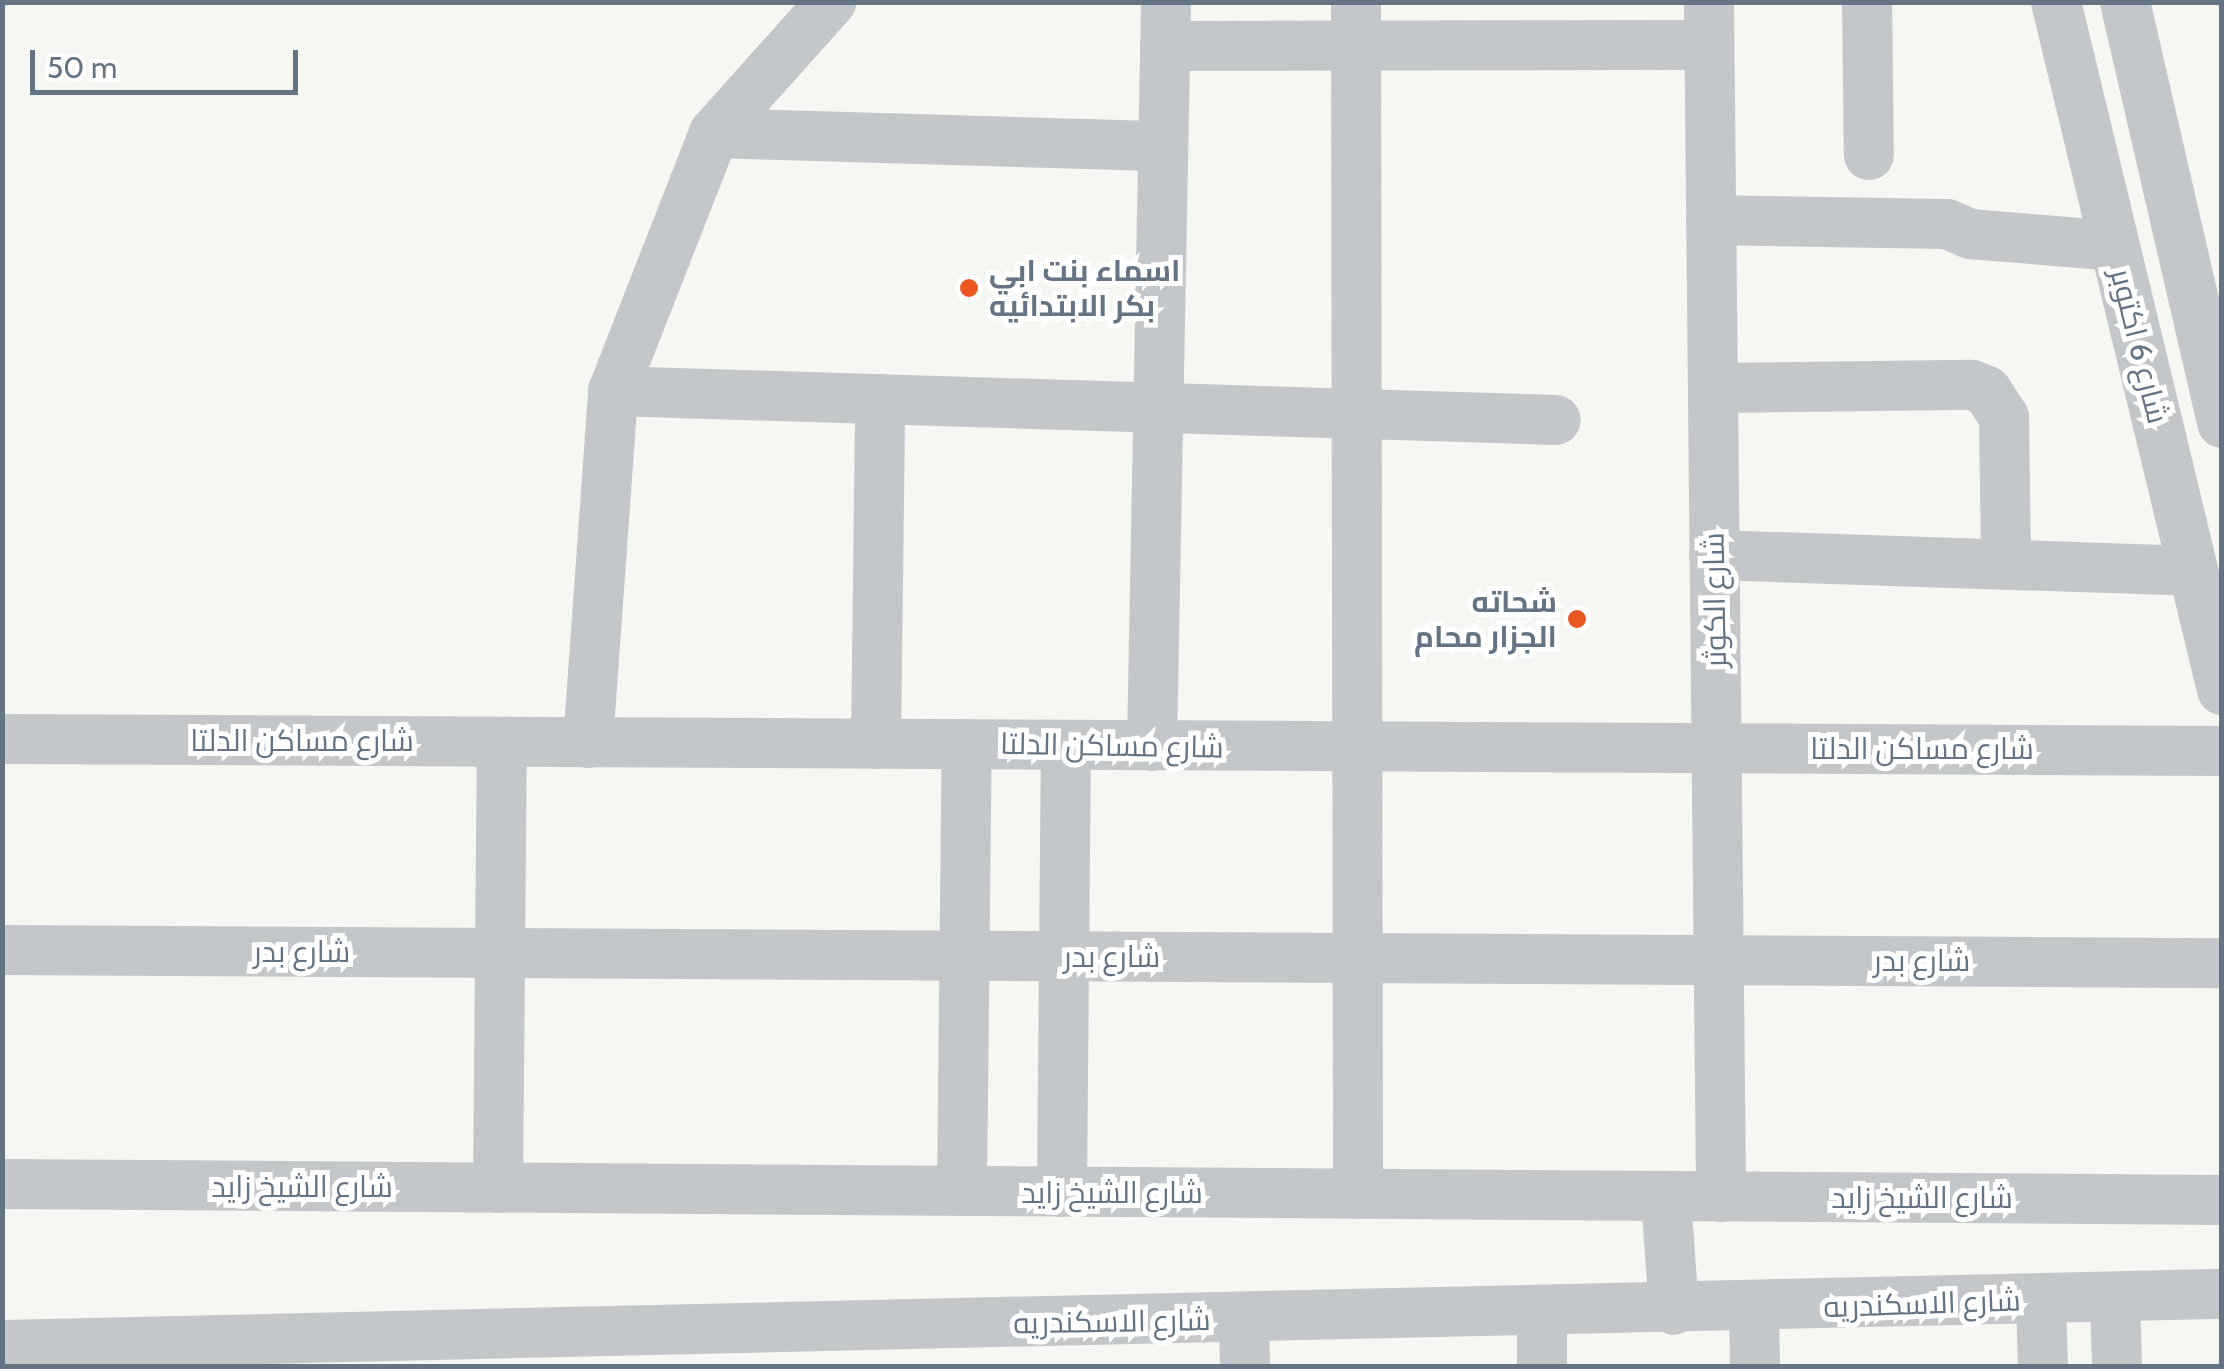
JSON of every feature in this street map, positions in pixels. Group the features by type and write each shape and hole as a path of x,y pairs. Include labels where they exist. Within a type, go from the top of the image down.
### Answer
{"street":[{"path":"588,743 613,391 714,133 831,2"},
{"path":"1867,2 1869,155"},
{"name":"شارع 6 اكتوبر","path":"2056,2 2222,690"},
{"name":"شارع 6 اكتوبر","path":"2125,2 2222,423"},
{"path":"1152,746 1166,24 1709,24"},
{"path":"1356,24 1358,1194"},
{"name":"شارع الكوثر","path":"1709,24 1721,1197"},
{"path":"714,133 1163,146"},
{"path":"1711,220 1947,224 1970,234 2115,246"},
{"path":"1713,388 1972,386 1987,391 2004,417 2006,564"},
{"path":"613,391 1556,420"},
{"path":"876,744 880,399"},
{"path":"1714,556 2193,571"},
{"name":"شارع مساكن الدلتا","path":"2,740 2222,750"},
{"path":"498,1188 502,742"},
{"path":"962,1191 967,745"},
{"path":"1062,1192 1066,746"},
{"name":"شارع بدر","path":"2,950 2222,963"},
{"name":"شارع الشيخ زايد","path":"2,1184 2222,1200"},
{"path":"1666,1197 1674,1310"},
{"name":"شارع الاسكندريه","path":"2,1346 427,1352 1244,1343 1542,1313 2222,1294"},
{"path":"2114,1298 2117,1366"},
{"path":"2042,1300 2043,1366"},
{"path":"1754,1309 1755,1366"},
{"path":"1542,1313 1542,1366"}],"place":[{"name":"اسماء بنت ابي بكر الابتدائيه","path":"969,288"},
{"name":"شحاته الجزار محام","path":"1577,619"}]}
